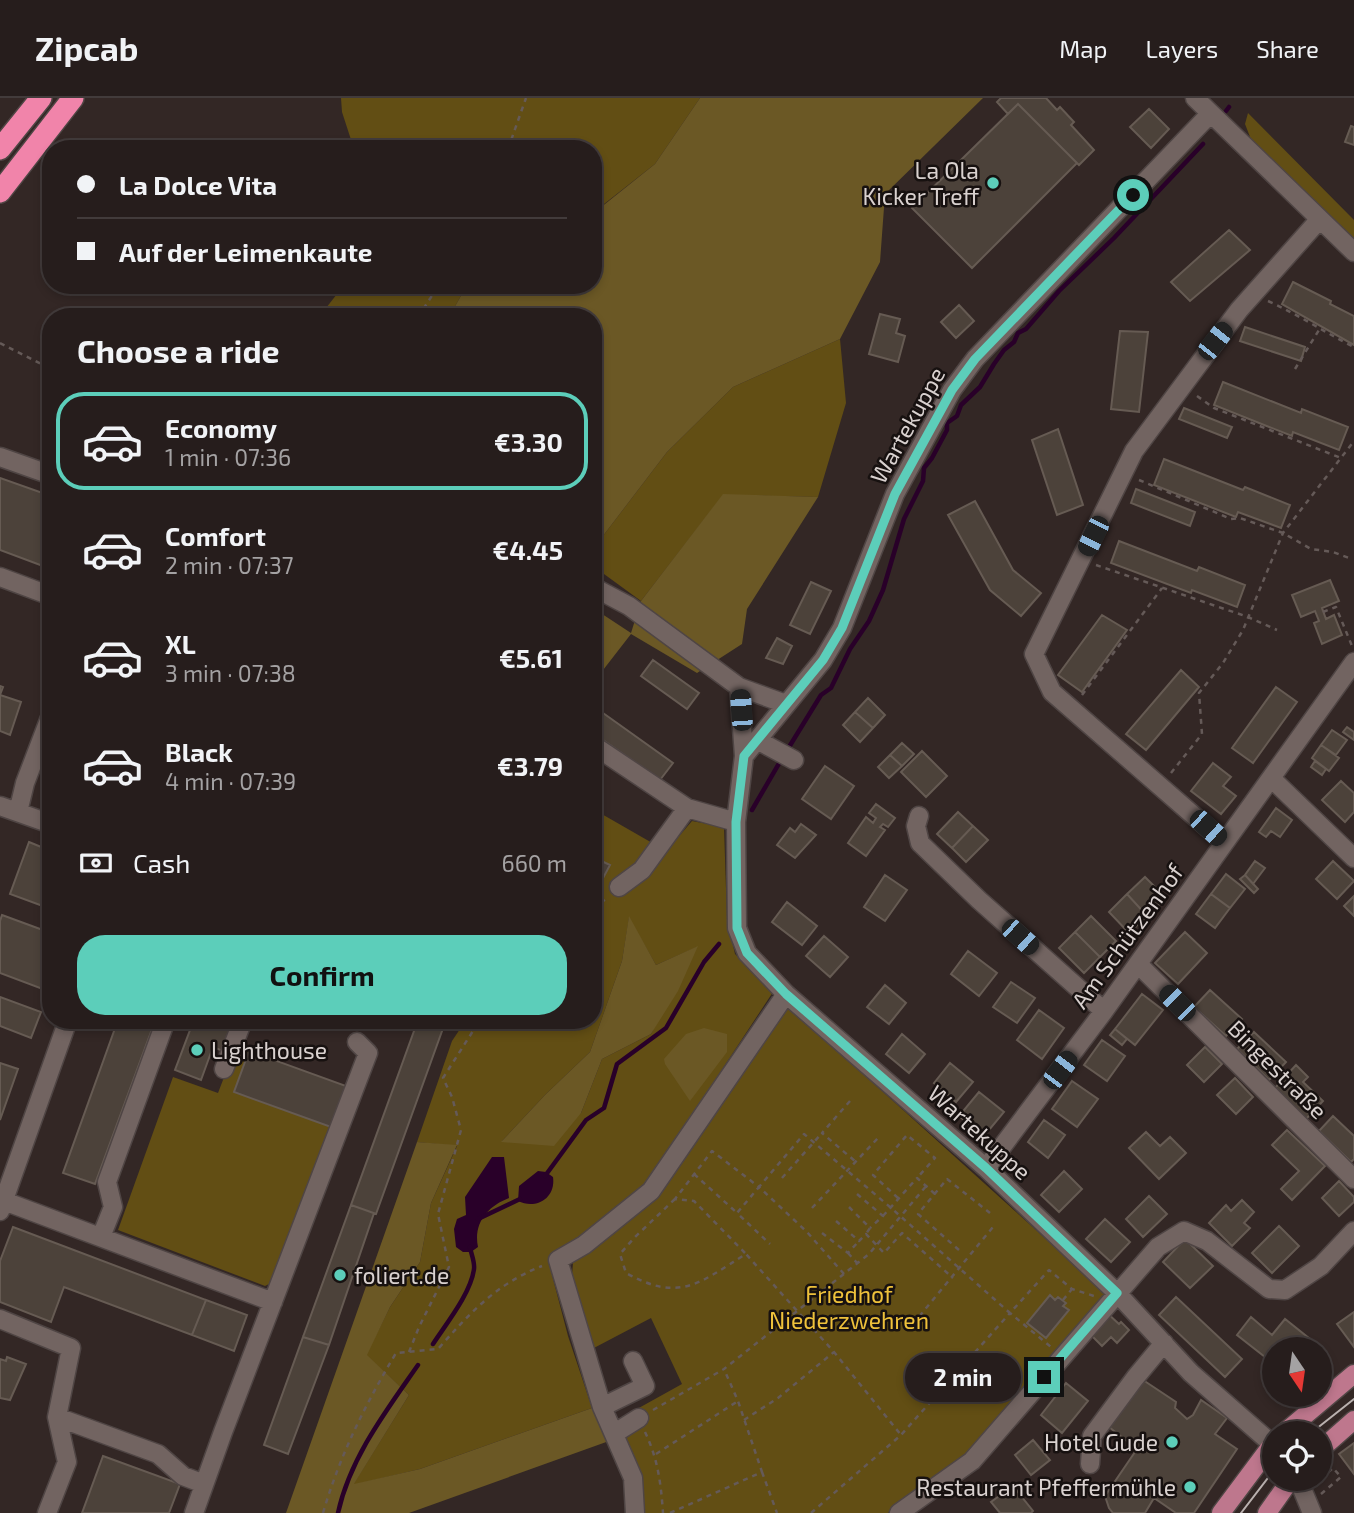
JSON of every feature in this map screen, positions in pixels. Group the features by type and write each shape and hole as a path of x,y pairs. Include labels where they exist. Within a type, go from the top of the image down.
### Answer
{"highway":[{"path":"0,149 41,98"},
{"path":"0,192 74,98"}],"main road":[{"path":"1299,1421 1354,1374"},
{"path":"1332,1439 1354,1420"},
{"path":"1221,1513 1262,1459"},
{"path":"1267,1513 1283,1491"}],"street":[{"path":"1195,98 1354,252"},
{"name":"Wartekuppe","path":"744,756 823,660 842,628 895,494 952,390 969,366 1210,114"},
{"path":"1224,842 1052,692 1034,654 1134,451 1253,294 1319,220"},
{"path":"0,457 42,472"},
{"path":"0,577 42,593"},
{"path":"602,592 629,606 739,687 786,704"},
{"name":"Am Schützenhof","path":"986,1168 1104,1011 1354,662"},
{"name":"Wartekuppe","path":"739,687 744,756 736,822 737,928 747,953 786,994 986,1168 1117,1293 1191,1373 1262,1430"},
{"path":"18,812 42,739"},
{"path":"757,740 787,757"},
{"path":"602,751 687,808 736,822"},
{"path":"1271,778 1354,858"},
{"path":"0,806 42,821"},
{"path":"618,887 642,870 687,808"},
{"path":"919,816 916,826 920,843 979,900 1104,1011"},
{"name":"Bingestraße","path":"1138,964 1354,1179"},
{"path":"635,1513 633,1478 602,1407 558,1260 584,1245 651,1191 786,994"},
{"path":"65,1029 2,1206 101,1237 273,1302"},
{"path":"101,1237 113,1208 107,1182 163,1029"},
{"path":"224,1069 240,1029"},
{"path":"194,1513 368,1053 357,1042"},
{"path":"899,1513 972,1461 1158,1247 1184,1231 1207,1241 1269,1289 1285,1290 1321,1266 1354,1231"},
{"path":"0,1319 71,1348 57,1417 67,1462 47,1513"},
{"path":"1090,1464 1092,1436 1164,1343"},
{"path":"602,1407 645,1386 633,1361"},
{"path":"57,1417 158,1454 183,1476 204,1484"},
{"path":"615,1433 639,1418"},
{"path":"1303,1491 1312,1513"}],"path":[{"path":"511,140 526,98"},
{"path":"1253,294 1309,320 1319,330 1354,347"},
{"path":"1295,369 1319,330"},
{"path":"0,343 42,364"},
{"path":"1183,385 1214,408 1284,438 1341,458"},
{"path":"1161,786 1202,734 1199,693 1223,663 1248,617 1283,533 1354,441"},
{"path":"1124,473 1231,519 1240,518 1283,533 1311,550 1333,552 1349,558"},
{"path":"1081,560 1248,617 1277,630"},
{"path":"1071,709 1162,588"},
{"path":"1323,612 1336,607 1354,648"},
{"path":"409,1352 449,1267 438,1214 461,1130 452,1097 443,1078 475,1029"},
{"path":"782,1178 850,1101"},
{"path":"822,1133 856,1162"},
{"path":"737,1213 804,1135 1062,1356"},
{"path":"848,1253 883,1216 934,1158 907,1135 873,1175 898,1198"},
{"path":"812,1208 878,1138"},
{"path":"746,1254 687,1289 664,1289 644,1283 626,1273 620,1255 675,1199 712,1151 759,1187 807,1233 844,1274"},
{"path":"695,1174 770,1244"},
{"path":"917,1178 935,1194"},
{"path":"959,1250 919,1214 947,1179 990,1213"},
{"path":"663,1513 656,1454 639,1418 724,1369 799,1311 876,1246 927,1185"},
{"path":"857,1194 883,1216"},
{"path":"675,1199 694,1200 746,1254 799,1311 901,1434"},
{"path":"849,1207 870,1228"},
{"path":"836,1221 859,1241"},
{"path":"913,1324 993,1227"},
{"path":"822,1233 848,1253 857,1264"},
{"path":"866,1234 884,1253 902,1233 953,1278"},
{"path":"323,1513 346,1446 370,1396 396,1353 438,1349 475,1307 520,1275 558,1260"},
{"path":"811,1513 901,1434 1049,1270 1072,1289 1089,1295"},
{"path":"1063,1300 1072,1289"},
{"path":"744,1420 778,1398 834,1352"},
{"path":"971,1357 1004,1385 1013,1386 1021,1382"},
{"path":"724,1369 777,1513"},
{"path":"656,1454 738,1401"},
{"path":"1332,1470 1334,1468 1341,1477 1332,1485"},
{"path":"670,1513 762,1472"}],"green space":[{"path":"341,98 700,98 655,164 602,206 602,140 351,140 342,112"},
{"path":"1248,113 1354,220 1354,238 1252,142 1245,124"},
{"path":"337,294 462,294 454,308 326,308"},
{"path":"840,339 846,403 818,497 723,495 641,601 602,573 602,537 667,452 733,387"},
{"path":"602,814 654,844 663,855 692,821 724,827 727,919 735,954 773,992 646,1185 579,1241 554,1256 551,1271 568,1336 592,1408 420,1469 353,1485 409,1395 366,1355 390,1307 420,1262 431,1203 457,1146 417,1142 452,1041 460,1029 598,1029 590,1052 502,1141 581,1113 602,1059 651,1034 697,947 656,965 629,918 622,961 602,1018"},
{"name":"Friedhof Niederzwehren","path":"789,1007 1108,1295 964,1457 888,1513 641,1513 619,1429 619,1419 682,1384 651,1318 592,1349 571,1287 573,1263 658,1195"},
{"path":"236,1046 249,1051 235,1092 331,1127 273,1282 265,1286 118,1230 173,1077 218,1093"}],"shaded area":[{"path":"700,98 983,98 885,194 880,262 840,339 733,387 667,452 602,537 602,308 454,308 462,294 602,294 602,206 655,164"},
{"path":"723,494 818,497 747,609 742,644 697,673 631,634 602,671 602,614 631,633 641,601"},
{"path":"629,916 656,965 698,946 678,991 651,1034 602,1059 581,1113 554,1146 501,1142 590,1052 598,1029 602,1029 602,1018 622,961"},
{"path":"704,1028 727,1034 727,1052 690,1101 664,1059 686,1034"},
{"path":"417,1142 457,1145 431,1203 420,1262 390,1307 367,1355 409,1395 354,1484 420,1469 592,1408 609,1441 409,1513 286,1513"},
{"path":"492,1157 504,1157 509,1198 501,1201 484,1216 478,1230 478,1247 471,1252 463,1252 456,1247 454,1229 457,1219 466,1215 465,1197"},
{"path":"538,1171 553,1177 548,1196 538,1203 518,1201 519,1186"}],"building":[{"path":"1001,98 1046,98 1057,110 1060,107 1074,122 1071,125 1094,150 1079,165 1018,104 1008,114 997,102"},
{"path":"1018,104 1077,163 972,268 912,208"},
{"path":"1149,109 1169,129 1151,148 1130,127"},
{"path":"1351,126 1354,127 1354,145 1345,142"},
{"path":"1229,230 1250,250 1190,301 1171,282"},
{"path":"1293,282 1354,316 1354,345 1282,304"},
{"path":"959,305 974,321 956,338 941,322"},
{"path":"880,314 900,319 896,333 905,336 898,362 869,354"},
{"path":"1245,327 1305,347 1301,361 1240,341"},
{"path":"1120,331 1148,332 1139,412 1111,409"},
{"path":"1223,382 1301,413 1302,409 1348,427 1339,450 1293,432 1292,436 1214,405"},
{"path":"1184,408 1232,427 1227,438 1179,419"},
{"path":"1058,429 1083,505 1057,515 1032,440"},
{"path":"1164,459 1290,505 1281,528 1238,512 1236,517 1154,485"},
{"path":"0,478 42,493 42,566 0,550"},
{"path":"1136,489 1195,512 1190,526 1131,503"},
{"path":"975,501 1013,570 1041,593 1021,616 990,590 948,515"},
{"path":"1119,541 1197,571 1199,567 1245,585 1237,607 1111,563"},
{"path":"1330,580 1339,601 1322,608 1326,619 1334,615 1342,635 1322,644 1314,623 1319,621 1315,611 1301,617 1292,595"},
{"path":"811,582 831,591 810,634 790,625"},
{"path":"1102,615 1127,630 1082,692 1058,675"},
{"path":"777,638 792,646 783,664 766,658"},
{"path":"653,660 699,693 687,709 641,676"},
{"path":"1181,670 1199,687 1146,750 1126,734"},
{"path":"1276,687 1297,702 1253,763 1232,748"},
{"path":"0,695 21,702 10,735 0,731"},
{"path":"868,698 885,715 873,728 855,712"},
{"path":"602,712 673,763 660,780 602,739"},
{"path":"855,712 873,728 860,742 843,725"},
{"path":"1347,727 1354,732 1354,740 1343,732"},
{"path":"1332,730 1347,740 1336,755 1321,745"},
{"path":"902,743 914,754 902,766 890,755"},
{"path":"1321,745 1339,758 1329,771 1312,758"},
{"path":"922,751 947,776 926,797 901,772"},
{"path":"890,755 902,766 889,778 878,767"},
{"path":"1315,761 1326,769 1322,775 1311,767"},
{"path":"1213,763 1231,777 1223,786 1236,796 1221,814 1191,791"},
{"path":"825,766 854,786 831,819 802,799"},
{"path":"1341,781 1354,793 1354,812 1345,822 1322,800"},
{"path":"876,804 895,818 888,827 883,824 880,827 885,830 866,856 848,843 866,817 873,823 876,818 869,813"},
{"path":"1276,808 1292,820 1280,837 1271,831 1266,837 1259,832"},
{"path":"958,812 973,826 952,848 937,834"},
{"path":"801,824 816,835 795,858 777,845 790,828 795,832"},
{"path":"973,826 988,840 966,862 952,848"},
{"path":"29,842 42,847 42,906 10,894"},
{"path":"602,861 610,865 602,880"},
{"path":"1255,861 1265,868 1253,884 1245,875"},
{"path":"1333,861 1354,881 1337,899 1316,879"},
{"path":"1226,874 1245,889 1230,908 1211,894"},
{"path":"885,875 907,890 885,921 864,907"},
{"path":"1245,875 1258,889 1254,893 1240,879"},
{"path":"1145,877 1166,898 1147,916 1127,894"},
{"path":"1127,894 1147,916 1129,933 1109,912"},
{"path":"1211,894 1230,908 1215,928 1196,914"},
{"path":"1354,896 1354,916 1344,906"},
{"path":"787,902 817,926 802,945 772,922"},
{"path":"2,915 42,930 42,989 0,973"},
{"path":"1091,916 1116,941 1100,957 1075,932"},
{"path":"1075,932 1100,957 1084,973 1059,948"},
{"path":"1185,932 1207,953 1178,984 1155,963"},
{"path":"824,936 848,957 830,977 806,956"},
{"path":"968,951 997,973 979,996 951,974"},
{"path":"1011,982 1035,998 1017,1023 993,1007"},
{"path":"885,985 906,1003 889,1024 867,1007"},
{"path":"1210,990 1242,1019 1226,1036 1194,1007"},
{"path":"1142,994 1163,1010 1135,1045 1115,1029"},
{"path":"0,997 41,1012 31,1038 0,1026"},
{"path":"1039,1010 1064,1028 1042,1059 1017,1040"},
{"path":"115,1029 152,1029 95,1184 63,1173"},
{"name":"Lighthouse","path":"187,1029 231,1029 223,1051 213,1047 201,1080 175,1070 190,1030"},
{"path":"415,1029 443,1029 376,1214 351,1205"},
{"path":"1115,1029 1127,1039 1122,1045 1110,1035"},
{"path":"1254,1032 1286,1062 1269,1080 1237,1049"},
{"path":"902,1034 925,1054 909,1073 886,1054"},
{"path":"1102,1040 1125,1056 1107,1081 1084,1065"},
{"path":"1205,1047 1222,1064 1204,1082 1187,1065"},
{"path":"249,1051 346,1086 331,1127 234,1092"},
{"path":"0,1063 18,1069 0,1120"},
{"path":"950,1063 973,1082 956,1102 934,1083"},
{"path":"1296,1065 1308,1077 1303,1082 1323,1101 1306,1119 1274,1089"},
{"path":"1235,1078 1253,1097 1236,1114 1217,1095"},
{"path":"1072,1081 1098,1099 1077,1127 1052,1109"},
{"path":"979,1092 1004,1112 984,1136 959,1116"},
{"path":"1333,1116 1354,1136 1354,1159 1351,1162 1319,1131"},
{"path":"1044,1120 1065,1135 1048,1158 1028,1142"},
{"path":"1287,1130 1325,1166 1292,1200 1281,1189 1299,1171 1272,1145"},
{"path":"1146,1132 1160,1146 1170,1137 1186,1153 1159,1179 1129,1148"},
{"path":"1064,1171 1082,1189 1059,1212 1041,1195"},
{"path":"1339,1181 1354,1197 1354,1202 1339,1216 1322,1198"},
{"path":"1149,1196 1167,1214 1143,1237 1126,1219"},
{"path":"1242,1200 1254,1212 1244,1223 1250,1228 1232,1246 1209,1223 1226,1205 1231,1211"},
{"name":"foliert.de","path":"351,1205 374,1213 329,1345 303,1337"},
{"path":"1105,1219 1130,1242 1111,1262 1086,1239"},
{"path":"1279,1226 1299,1246 1272,1273 1252,1253"},
{"path":"13,1227 206,1300 192,1335 64,1287 51,1322 0,1302 0,1261"},
{"path":"1185,1239 1213,1266 1190,1288 1163,1262"},
{"path":"1050,1295 1055,1300 1058,1297 1066,1303 1063,1306 1069,1310 1046,1338 1027,1323"},
{"path":"1176,1297 1242,1359 1225,1377 1159,1315"},
{"path":"206,1300 247,1315 234,1351 192,1335"},
{"path":"1106,1312 1129,1330 1117,1343 1111,1337 1102,1346 1087,1331"},
{"path":"1354,1312 1354,1347 1337,1324"},
{"path":"1251,1317 1272,1335 1285,1319 1308,1337 1262,1337 1262,1355 1237,1335"},
{"path":"303,1337 329,1345 288,1454 264,1445"},
{"path":"7,1357 26,1364 10,1400 0,1398 0,1359 6,1361"},
{"path":"1143,1380 1176,1402 1175,1408 1187,1419 1193,1415 1201,1400 1227,1418 1215,1434 1237,1449 1194,1513 1176,1513 1154,1498 1145,1513 1113,1513 1109,1508 1105,1496 1137,1449 1109,1427"},
{"path":"1066,1383 1088,1401 1062,1433 1041,1415"},
{"path":"1033,1440 1050,1460 1031,1475 1015,1455"},
{"path":"1354,1443 1354,1474 1339,1454"},
{"path":"103,1456 180,1484 169,1513 82,1513"},
{"path":"1013,1486 1033,1511 1031,1513 1000,1513 991,1502"}],"waterway":[{"path":"1226,111 1229,107"},
{"path":"786,752 821,695 831,688 850,649 869,621 883,590 904,519 923,481 924,468 947,430 947,423 957,416 961,405 980,387 1018,333 1026,329 1059,291 1114,238 1203,144"},
{"path":"752,810 781,760"},
{"path":"545,1176 586,1120 604,1108 617,1064 666,1028 704,962 719,944"},
{"path":"478,1219 520,1199"},
{"path":"433,1344 457,1308 472,1278 474,1266 470,1247"},
{"path":"338,1513 360,1454 418,1365"}],"tram line":[{"path":"1326,1421 1354,1399"},
{"path":"1241,1513 1262,1486"}],"place":[{"name":"La Ola Kicker Treff","path":"993,183"},
{"name":"Lighthouse","path":"197,1050"},
{"name":"foliert.de","path":"340,1275"},
{"name":"Hotel Gude","path":"1172,1442"},
{"name":"Restaurant Pfeffermühle","path":"1190,1487"}],"route":[{"path":"1044,1377 1117,1293 986,1168 786,994 747,953 737,928 736,822 744,756 823,660 842,628 895,494 952,390 975,359 1133,195"}]}
